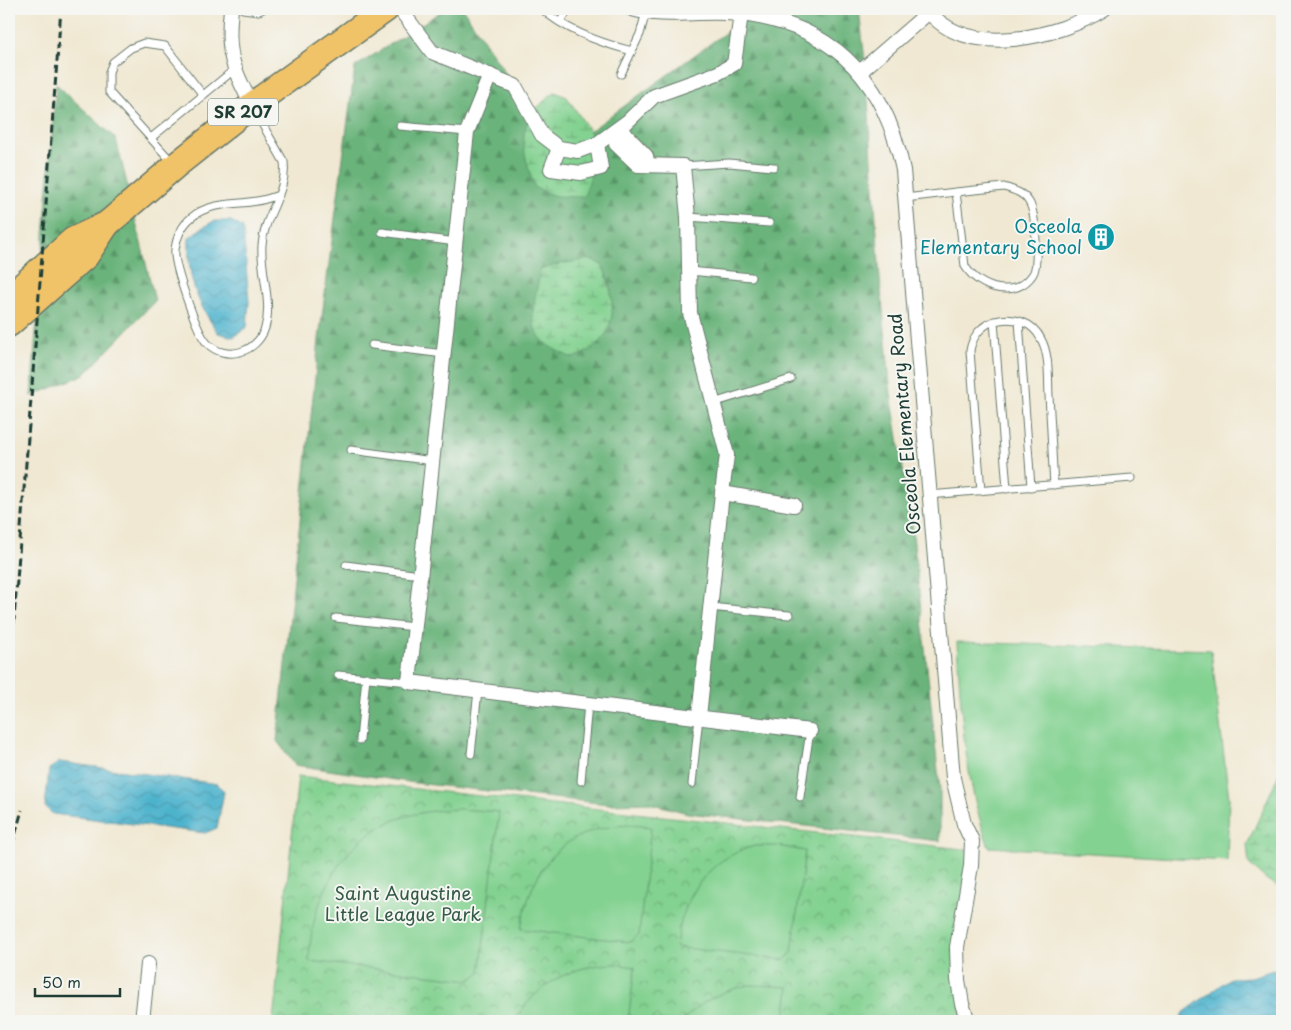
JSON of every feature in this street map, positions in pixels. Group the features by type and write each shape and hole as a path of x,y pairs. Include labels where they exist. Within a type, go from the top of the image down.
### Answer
{"highway":[{"name":"SR 207","path":"9,298 73,240 107,224 175,166 252,106 386,9"},
{"name":"SR 207","path":"9,324 86,256 107,224"}],"street":[{"path":"231,9 228,47 235,69 252,106"},
{"path":"400,9 432,52 515,86 542,135 559,148 578,151 597,144 615,133 654,96 718,73 734,64 740,14"},
{"path":"861,71 928,10 944,25 957,31 992,38 1011,39 1053,33 1075,25 1104,9"},
{"name":"Osceola Elementary Road","path":"642,10 662,14 694,12 740,14 769,18 808,33 826,44 861,71 875,92 892,126 901,162 905,198 953,778 960,809 972,841 971,866 957,947 958,980 962,1004 968,1021"},
{"path":"490,75 466,132 409,682 810,731"},
{"path":"615,133 626,135 646,156 648,165 683,166 688,217 690,313 727,456 699,717"},
{"path":"559,148 551,169 581,172 601,168 597,144"},
{"path":"722,493 794,505"},
{"path":"142,1021 148,964"}],"lane":[{"path":"242,9 259,11 263,9"},
{"path":"542,9 560,22 592,38 632,51"},
{"path":"560,22 569,9"},
{"path":"622,74 632,51 642,10"},
{"path":"175,166 108,92 109,72 113,62 131,48 144,43 165,46 203,95"},
{"path":"151,138 235,69"},
{"path":"252,106 284,162 283,186 268,220 262,243 262,263 266,289 265,328 250,348 240,353 228,354 206,342 197,325 175,262 177,240 182,228 200,211 214,206 257,201 279,195"},
{"path":"400,126 466,132"},
{"path":"683,166 729,163 774,167"},
{"path":"905,198 956,192 1004,188 1014,190 1026,198 1032,208 1036,260 1032,275 1025,282 1016,287 992,288 982,285 971,275 966,266 956,192"},
{"path":"688,217 769,223"},
{"path":"382,232 456,242"},
{"path":"690,271 751,278"},
{"path":"981,491 970,351 977,332 994,322 1012,319 1031,326 1043,343 1047,365 1054,485"},
{"path":"1019,321 1031,487"},
{"path":"994,322 1007,489"},
{"path":"372,345 444,354"},
{"path":"713,403 790,379"},
{"path":"351,450 433,461"},
{"path":"929,495 1132,478"},
{"path":"346,565 420,575"},
{"path":"710,607 789,615"},
{"path":"336,618 414,627"},
{"path":"338,675 409,682"},
{"path":"360,740 366,678"},
{"path":"471,754 478,690"},
{"path":"581,781 588,704"},
{"path":"692,784 699,717"},
{"path":"800,797 810,731"}],"green space":[{"path":"445,9 463,9 533,115 593,169 590,131 758,9 859,9 866,70 880,279 891,394 912,525 940,790 940,841 688,813 649,803 608,804 415,783 295,765 277,741 319,339 355,67","holes":["590,260 603,266 612,290 559,264"]},
{"path":"56,84 116,139 130,196 42,261"},
{"path":"555,92 567,97 591,133 593,169 584,197 555,196 535,188 527,162 524,148 525,129 531,116"},
{"path":"133,210 155,301 84,375 31,396 38,307"},
{"path":"591,259 603,266 608,281 612,308 611,321 607,332 599,342 588,351 573,358 556,350 537,333 533,313 534,300 541,270 559,264"},
{"path":"957,642 1211,650 1229,798 1227,861 989,847 974,797 965,746"},
{"path":"1282,767 1282,889 1267,880 1249,864 1247,845"},
{"name":"Saint Augustine Little League Park","path":"298,776 972,850 957,947 968,1021 273,1021"},
{"path":"460,809 499,812 480,973 470,980 309,961 313,925 325,890 343,859 355,846 369,834 401,818 424,812"},
{"path":"630,825 651,827 639,935 630,942 521,929 533,886 542,869 554,854 569,842 586,833 606,827"},
{"path":"755,846 778,846 805,851 792,953 784,960 676,947 684,913 699,883 723,860"},
{"path":"617,964 635,967 628,1021 515,1021 534,996 558,978 586,968"},
{"path":"750,985 789,987 785,1021 683,1021 713,997"}],"water":[{"path":"214,221 231,221 243,228 249,302 247,327 234,337 218,333 204,310 191,277 189,238"},
{"path":"60,762 218,784 224,792 217,828 205,833 53,814 45,807 49,769"},
{"path":"1282,967 1282,1021 1180,1021 1182,1014 1230,978 1252,977"}],"railway":[{"path":"9,684 61,9"},
{"path":"9,857 22,810"}],"place":[{"name":"Osceola Elementary School","path":"1101,237"}]}
